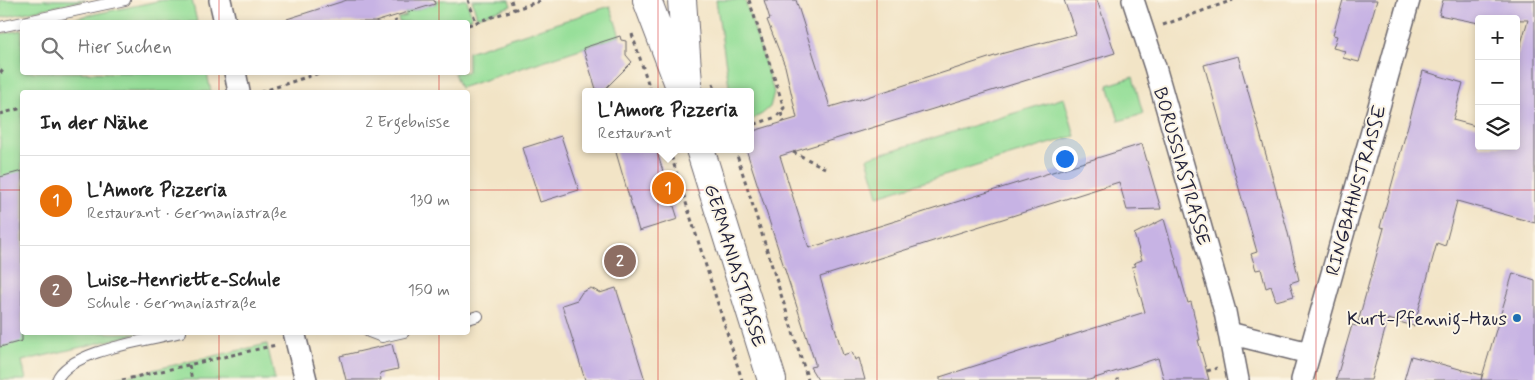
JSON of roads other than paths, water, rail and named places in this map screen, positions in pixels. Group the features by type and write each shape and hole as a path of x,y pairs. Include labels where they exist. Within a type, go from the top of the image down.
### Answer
{"street":[{"path":"220,0 225,20"},
{"path":"647,0 680,88"},
{"path":"682,0 689,88"},
{"name":"BORUSSIASTRASSE","path":"1133,0 1220,294 1238,380"},
{"name":"RINGBAHNSTRASSE","path":"1302,380 1409,0"},
{"path":"236,75 239,90"},
{"name":"GERMANIASTRASSE","path":"701,153 772,380"},
{"path":"1229,333 1309,353"},
{"path":"295,336 306,380"}],"lane":[{"path":"32,20 125,0"},
{"path":"0,27 20,23"},
{"path":"470,318 478,316"},
{"path":"57,380 60,371 86,356 169,335"},
{"path":"377,335 382,337 391,335"}],"place":[{"name":"L'Amore Pizzeria","path":"668,188"},
{"name":"Luise-Henriette-Schule","path":"620,261"},
{"name":"Kurt-Pfennig-Haus","path":"1517,318"}]}
